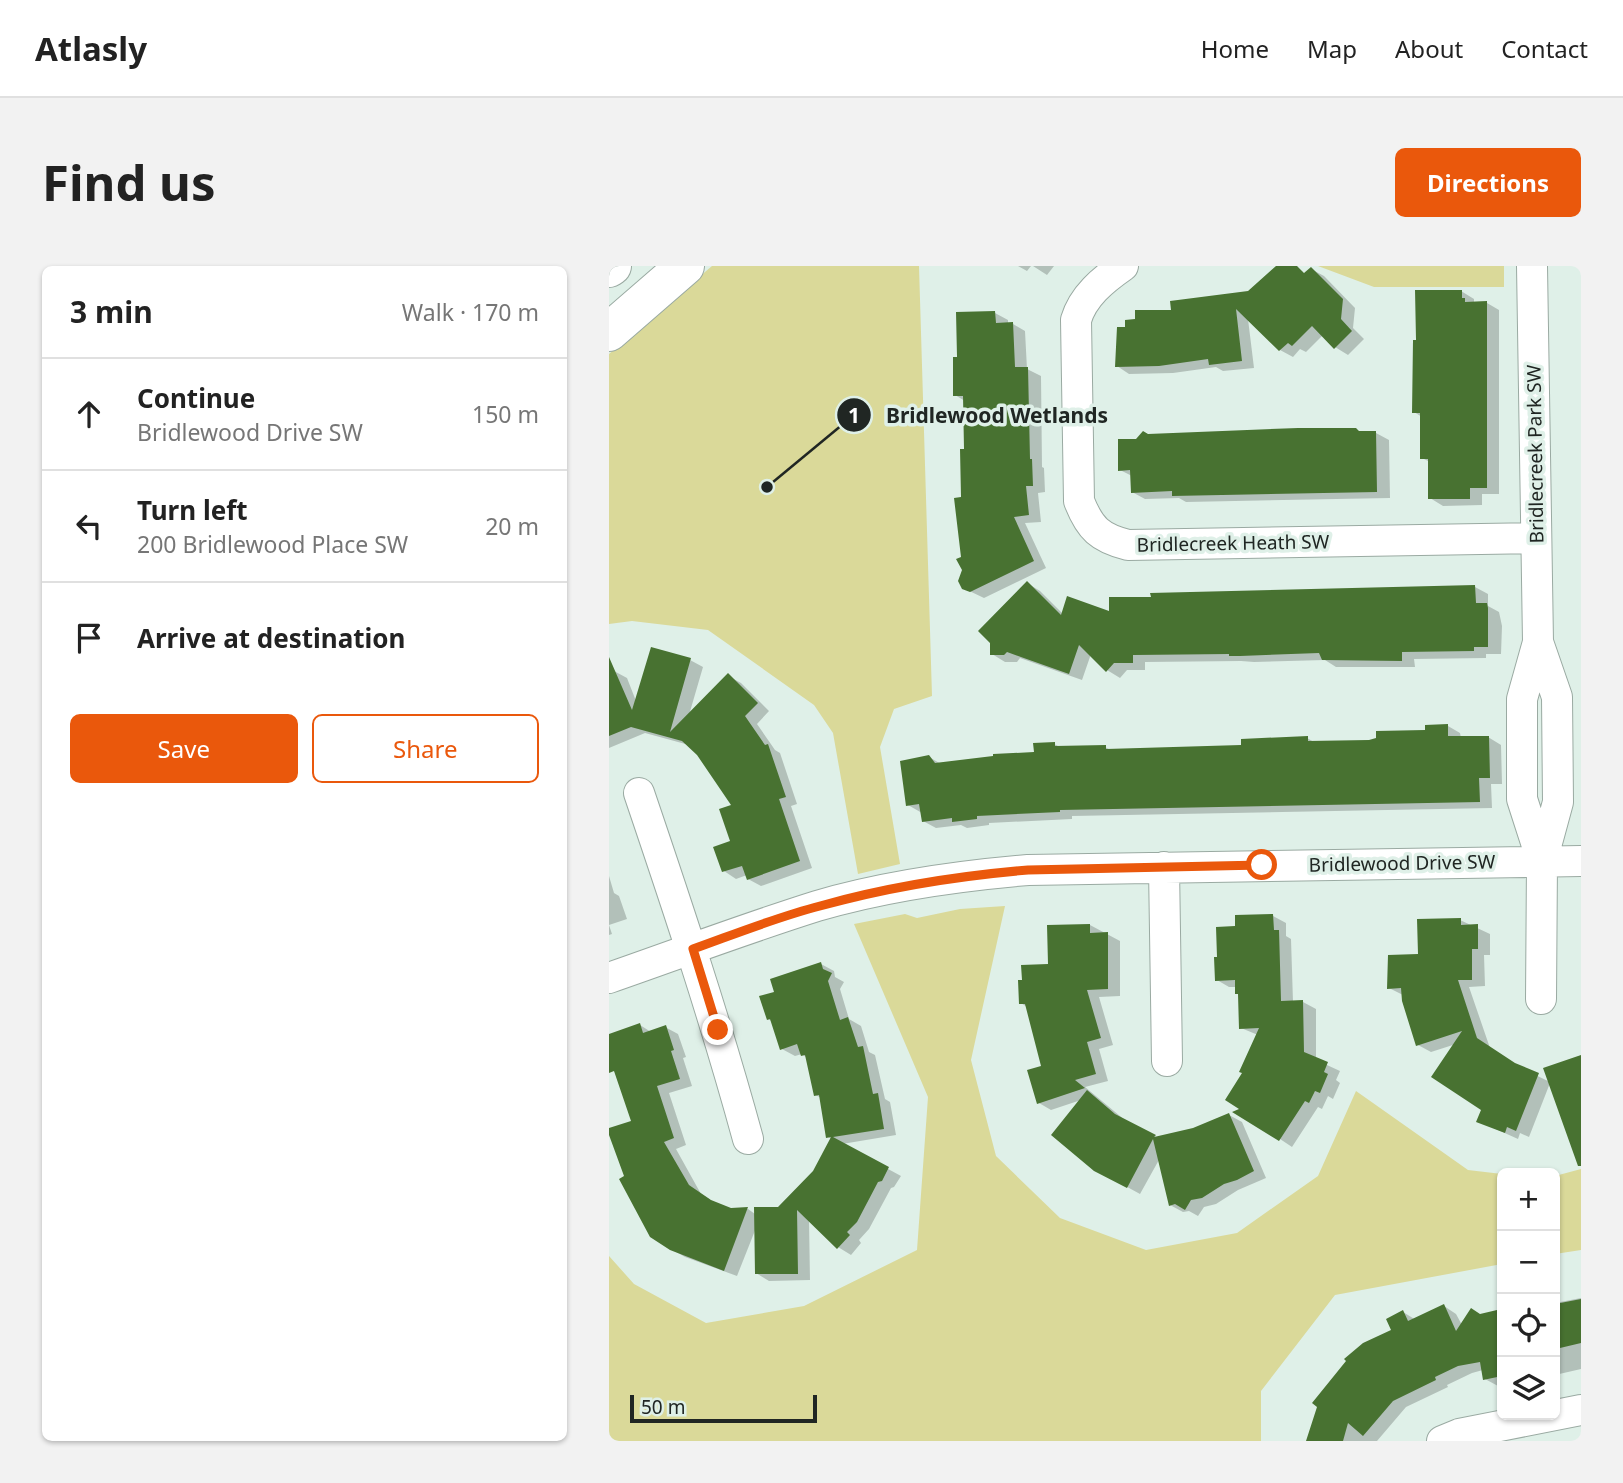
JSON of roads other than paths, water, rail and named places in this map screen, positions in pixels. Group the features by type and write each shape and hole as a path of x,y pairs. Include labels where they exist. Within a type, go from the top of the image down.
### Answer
{"main road":[{"path":"609,332 685,266"}],"street":[{"name":"Bridlecreek Heath SW","path":"1123,266 1086,297 1076,320 1079,501 1085,517 1107,540 1128,545 1536,538"},
{"name":"Bridlecreek Park SW","path":"1532,266 1538,642 1522,699 1522,799 1542,860 1541,999"},
{"path":"639,793 693,949 748,1139"},
{"name":"Bridlewood Drive SW","path":"609,978 817,906 880,890 932,881 1028,870 1581,861"},
{"path":"1164,867 1167,1060"},
{"path":"1442,1441 1459,1434 1581,1410"}],"place":[{"name":"Bridlewood Wetlands","path":"767,487"}]}
